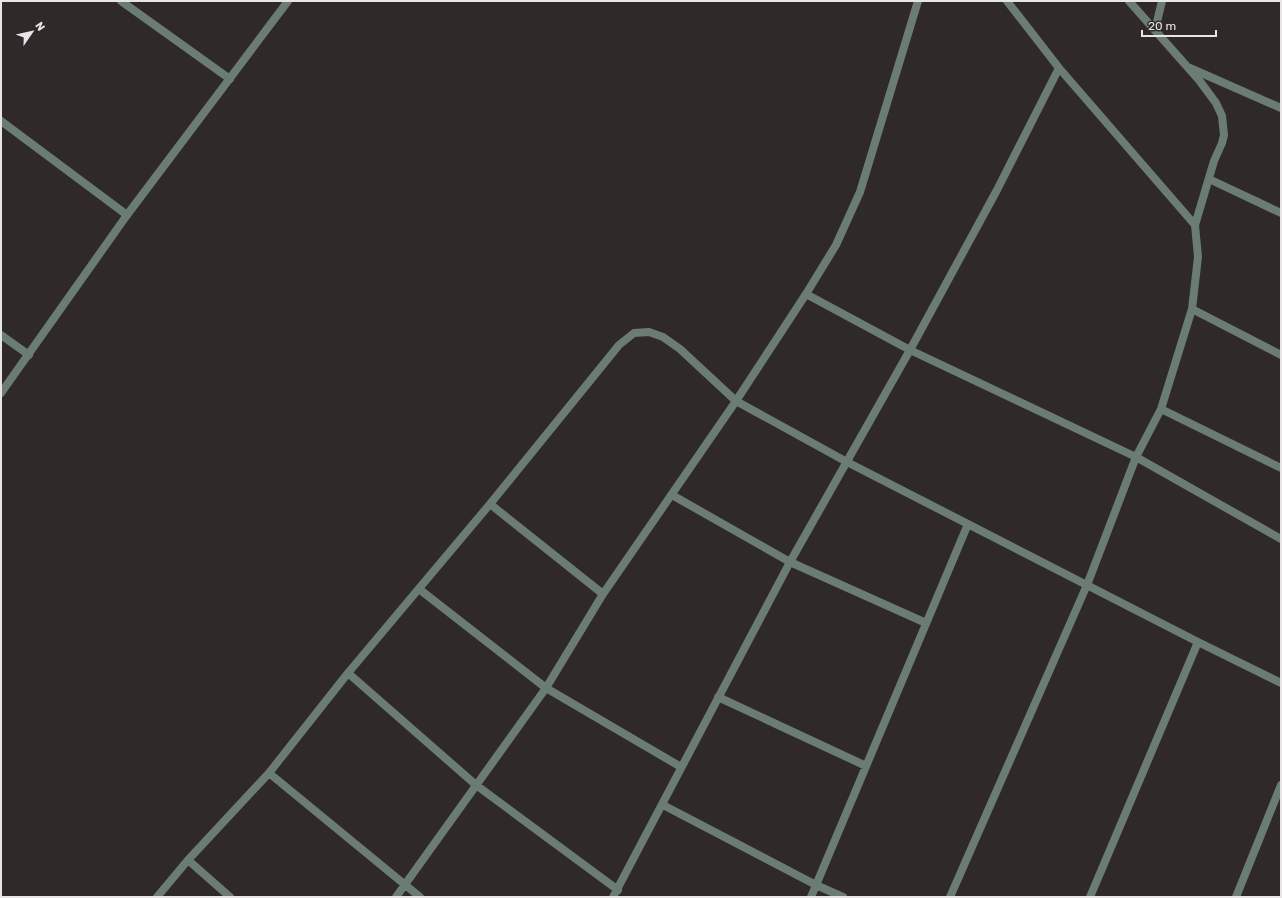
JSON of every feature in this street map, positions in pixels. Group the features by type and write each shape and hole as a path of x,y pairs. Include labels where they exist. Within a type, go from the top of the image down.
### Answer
{"street":[{"path":"121,1 230,79"},
{"path":"1,393 127,216 288,1"},
{"path":"396,897 546,688 603,594 736,400 806,294 836,245 860,192 918,1"},
{"path":"1007,1 1059,68 1194,225"},
{"path":"950,897 1087,585 1136,457 1161,409 1192,309 1198,257 1194,225 1214,161 1222,143 1224,135 1222,116 1216,103 1188,67 1129,1"},
{"path":"1155,30 1162,1"},
{"path":"1188,67 1281,108"},
{"path":"348,673 476,785 616,894 663,805 681,767 790,562 910,350 997,190 1059,68"},
{"path":"1,121 127,216"},
{"path":"1209,179 1281,212"},
{"path":"806,294 910,350 1136,457 1281,539"},
{"path":"1192,309 1281,355"},
{"path":"157,897 188,860 269,773 348,673 490,504 619,345 634,333 649,332 664,337 680,349 736,400 847,462 1281,683"},
{"path":"1,334 29,354"},
{"path":"1161,409 1281,468"},
{"path":"672,495 790,562 926,623"},
{"path":"490,504 603,594"},
{"path":"811,897 968,524"},
{"path":"419,588 546,688 681,767"},
{"path":"1090,897 1198,642"},
{"path":"718,697 866,766"},
{"path":"269,773 420,897"},
{"path":"1236,897 1281,785"},
{"path":"663,805 816,885 843,897"},
{"path":"188,860 230,897"}]}
